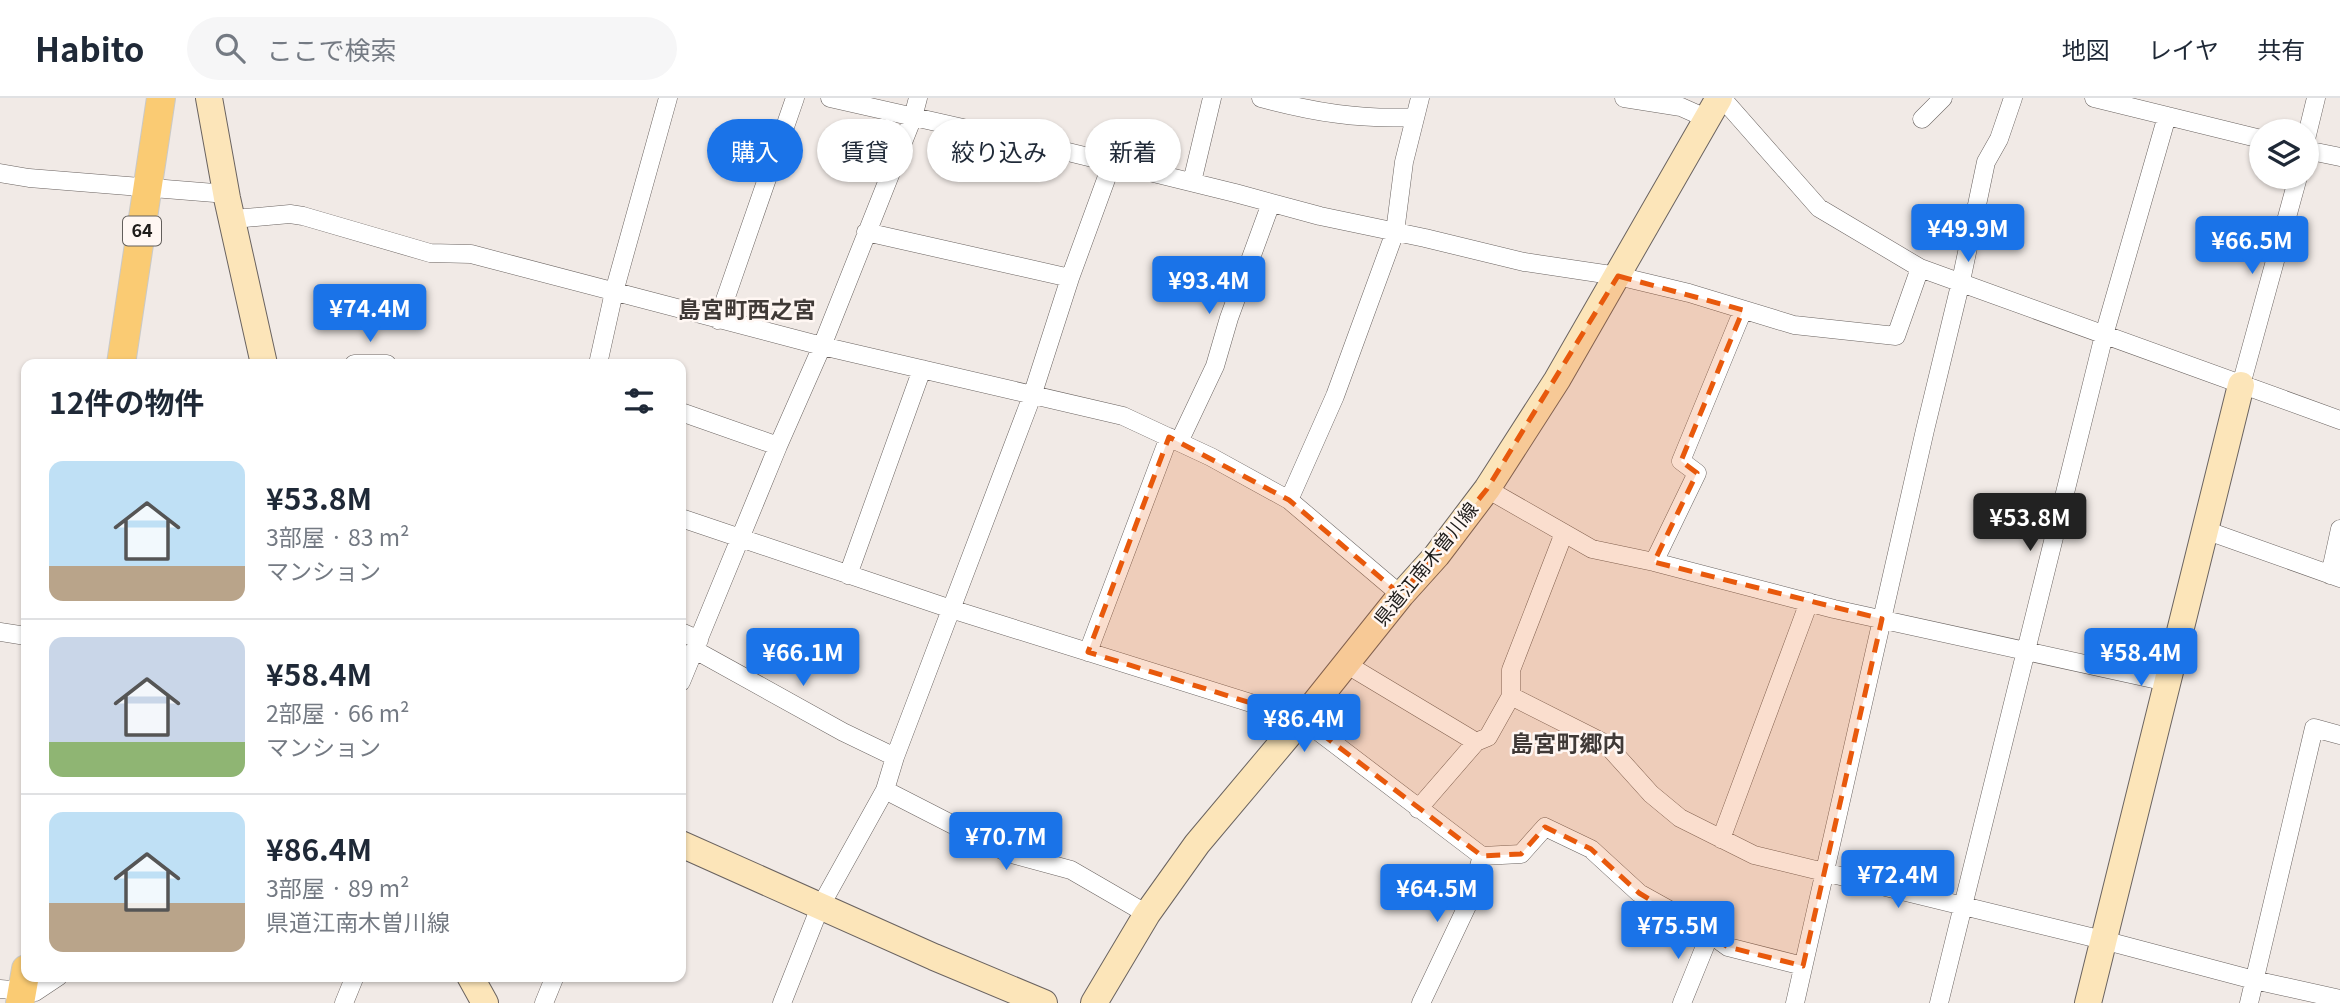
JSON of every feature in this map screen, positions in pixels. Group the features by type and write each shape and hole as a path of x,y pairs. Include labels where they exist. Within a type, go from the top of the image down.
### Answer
{"main road":[{"name":"64","path":"122,359 161,98"}],"street":[{"path":"209,98 263,359"},
{"path":"599,359 614,292 668,98"},
{"path":"718,320 794,98"},
{"path":"830,98 1085,157"},
{"path":"686,670 822,346 913,117 918,98"},
{"path":"1192,182 1212,98"},
{"path":"1261,98 1300,108 1378,120 1415,117"},
{"path":"1289,500 1335,396 1395,232 1404,162 1420,98"},
{"path":"1624,98 1681,107 1717,105 1819,208 1920,268 2340,420"},
{"path":"1922,119 1943,98"},
{"path":"1795,1003 1986,162 1999,139 2013,98"},
{"path":"2094,98 2249,136"},
{"path":"2311,119 2316,98"},
{"name":"県道江南木曽川線","path":"1094,1003 1147,914 1197,844 1303,719 1401,595 1437,555 1487,489 1557,380 1717,105"},
{"path":"1939,1003 2104,335 2167,116"},
{"path":"2319,153 2340,157"},
{"path":"0,173 149,188 230,206 303,216 430,253 471,254 822,346 1123,416 1211,457 1289,500 1401,595"},
{"path":"1181,179 1320,216 1524,262 1618,276 1689,293 1794,324 1896,336 1920,268"},
{"path":"782,1003 820,907 885,790 895,757 1032,396 1070,278 1105,182"},
{"path":"2088,1003 2241,385 2295,189"},
{"path":"1088,652 1174,440 1215,366 1228,318 1271,202"},
{"path":"866,232 1070,278"},
{"path":"1654,562 1697,473 1681,461 1743,310"},
{"path":"848,575 922,369"},
{"path":"686,414 778,446"},
{"path":"1487,489 1592,549 1882,619 2167,682"},
{"path":"686,520 951,609 1303,719 1482,856 1521,854 1545,827 1591,849 1639,893 1728,947 1803,966"},
{"path":"2205,530 2335,576 2340,530"},
{"path":"1418,809 1476,742 1488,737 1511,696 1511,670 1564,533"},
{"path":"1720,839 1809,602"},
{"path":"0,632 21,635"},
{"path":"686,636 843,732 895,757"},
{"path":"1346,664 1476,742"},
{"path":"1511,696 1606,744 1651,794 1680,818 1754,855 2340,999"},
{"path":"2249,1003 2314,728 2340,735"},
{"path":"885,790 1008,853 1071,870 1147,914"},
{"path":"686,846 1044,1003"},
{"path":"1421,1003 1468,904 1482,856"},
{"path":"1682,1003 1710,934"},
{"path":"17,988 34,992 50,982"},
{"path":"344,1003 353,982"},
{"path":"473,982 485,1003"},
{"path":"544,1003 553,982"}],"highlighted area":[{"path":"1618,276 1743,310 1681,461 1697,473 1654,562 1882,619 1803,966 1728,947 1639,893 1591,849 1545,827 1521,854 1482,856 1302,719 1088,652 1169,437 1289,500 1401,595 1487,489"}],"district":[{"name":"島宮町西之宮","path":"747,310"},
{"name":"島宮町郷内","path":"1568,744"}]}
